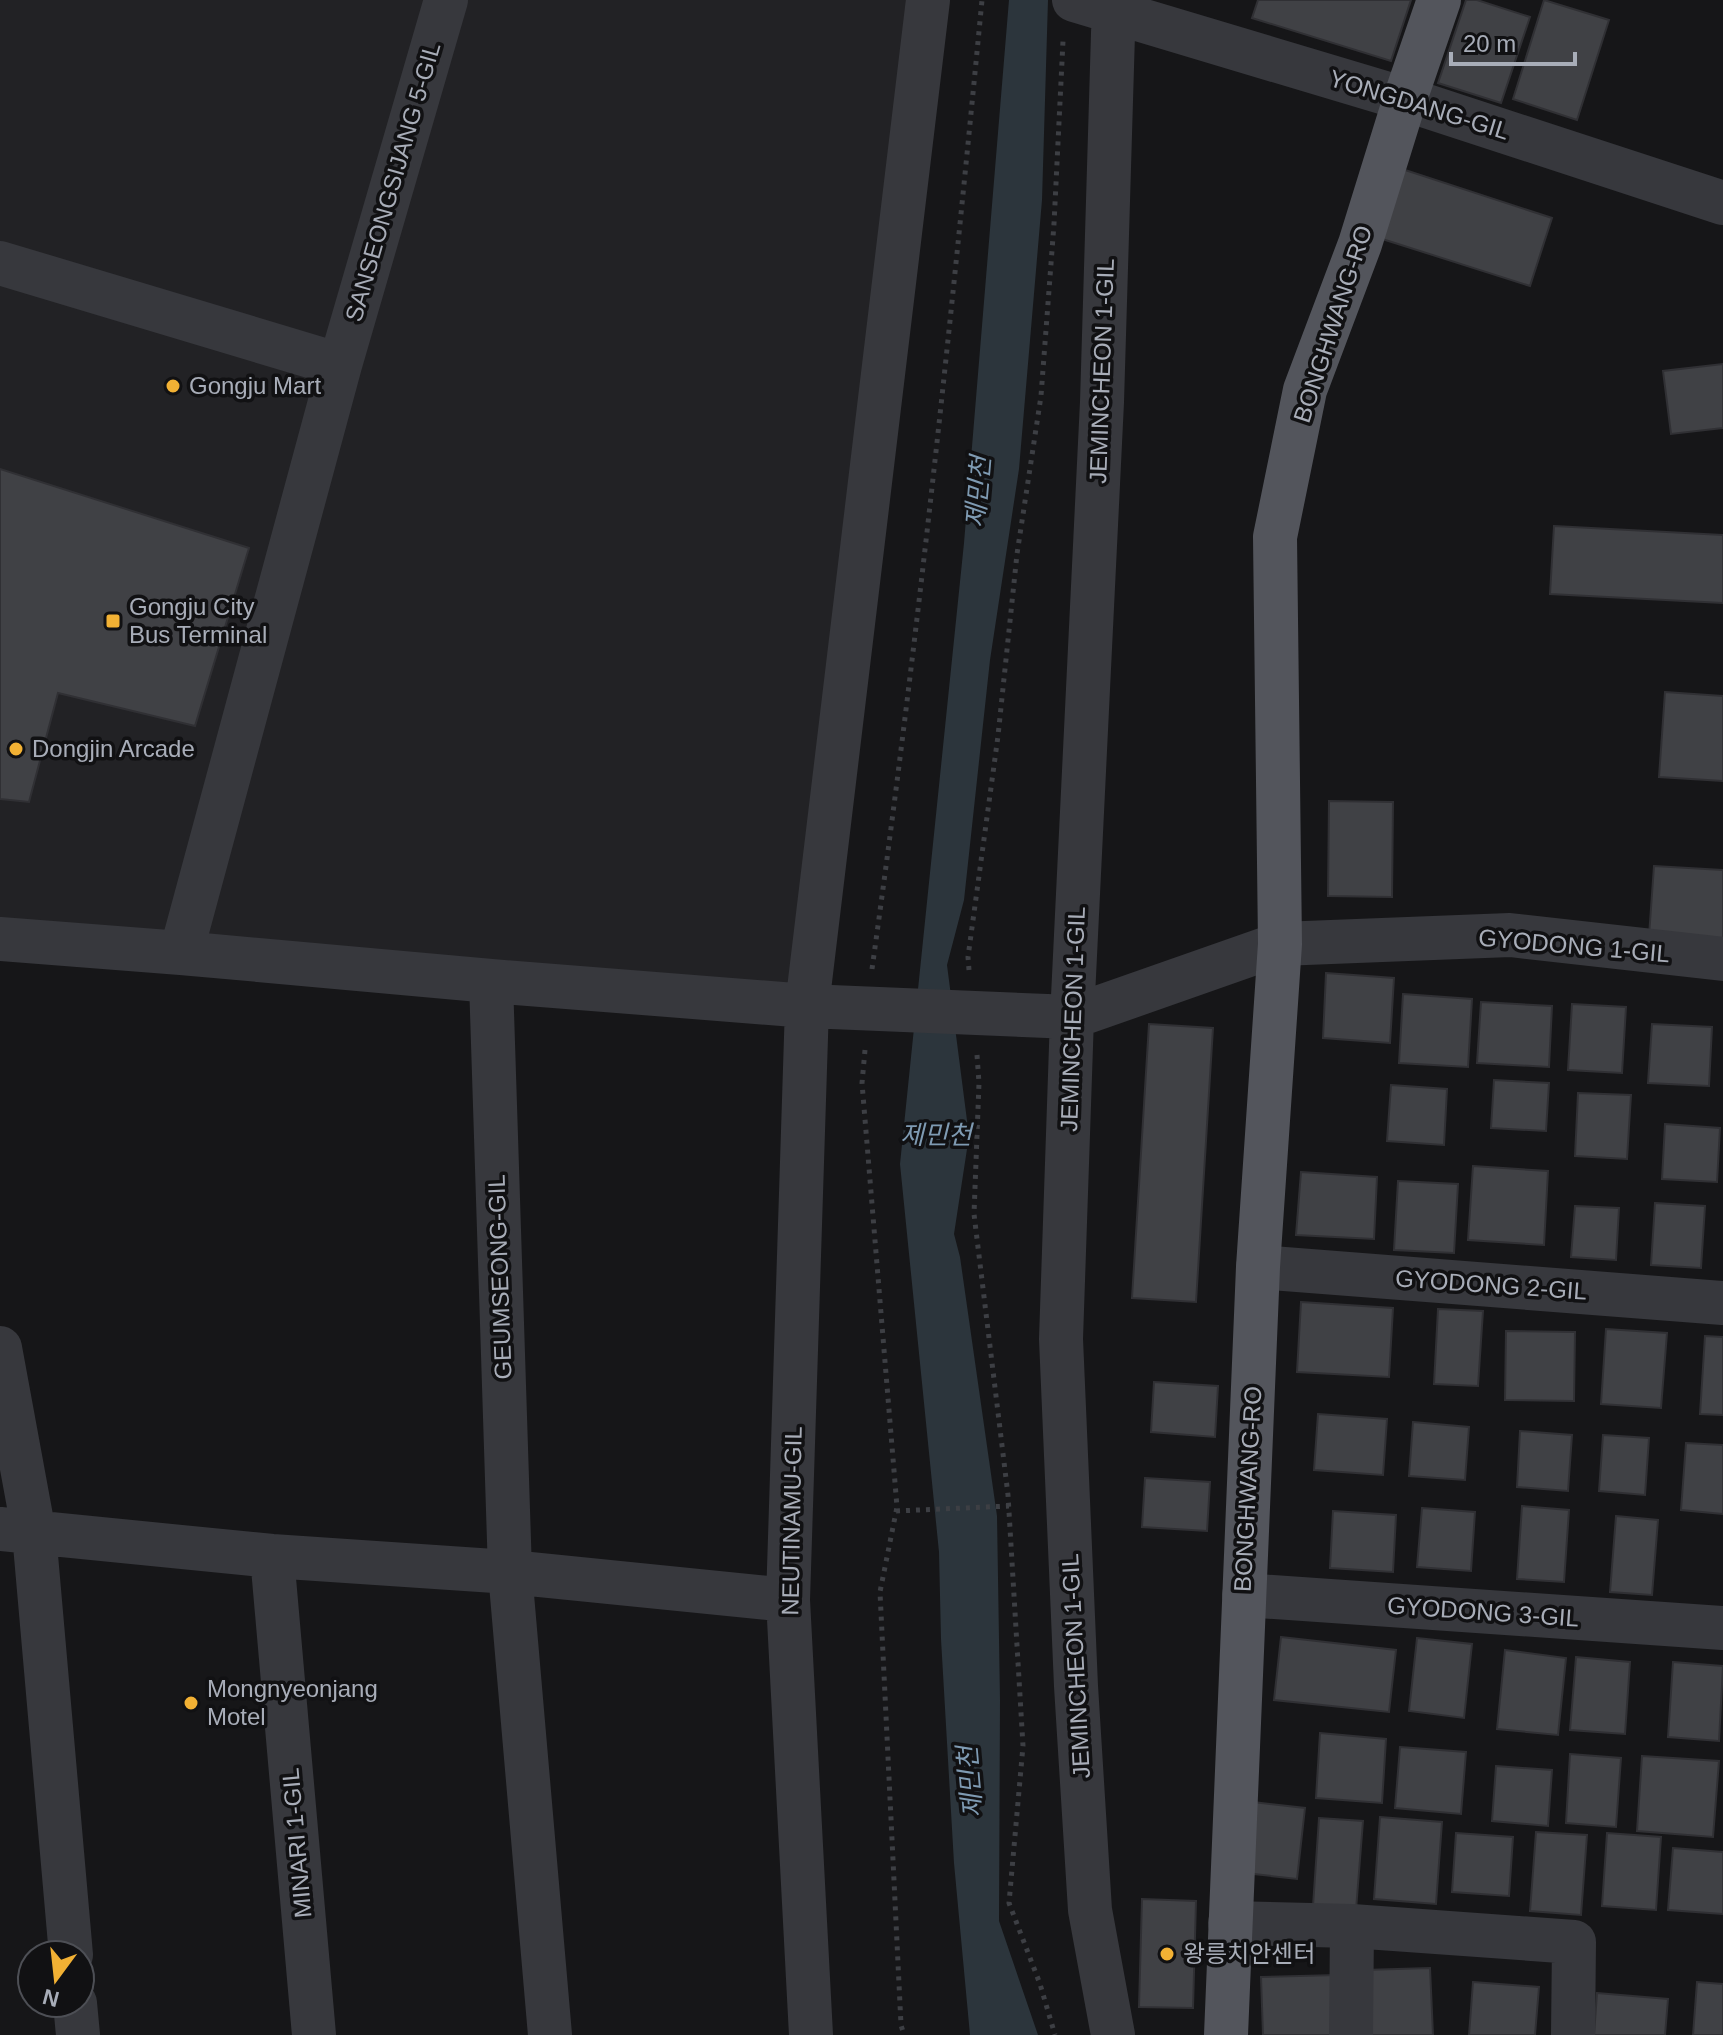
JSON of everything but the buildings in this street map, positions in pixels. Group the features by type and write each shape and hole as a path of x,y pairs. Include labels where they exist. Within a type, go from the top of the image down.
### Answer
{"main road":[{"name":"BONGHWANG-RO","path":"1226,2035 1258,1267 1280,944 1275,537 1305,390 1360,244 1439,0"}],"street":[{"name":"SANSEONGSIJANG 5-GIL","path":"181,953 340,365 446,0"},
{"name":"NEUTINAMU-GIL","path":"811,2035 788,1600 807,1006 928,0"},
{"name":"YONGDANG-GIL","path":"1100,4 1723,203"},
{"name":"JEMINCHEON 1-GIL","path":"1100,4 1102,402 1072,1017 1061,1339 1076,1686 1090,1910 1113,2035"},
{"path":"0,263 340,365"},
{"name":"GYODONG 1-GIL","path":"1280,944 1510,935 1723,959"},
{"path":"0,939 807,1006 1072,1017 1280,944"},
{"name":"GEUMSEONG-GIL","path":"491,981 510,1572"},
{"name":"GYODONG 2-GIL","path":"1258,1267 1723,1303"},
{"path":"0,1348 17,1531 69,1939"},
{"path":"17,1531 272,1556 510,1572 788,1600"},
{"name":"MINARI 1-GIL","path":"272,1556 314,2035"},
{"path":"510,1572 550,2035"},
{"name":"GYODONG 3-GIL","path":"1244,1595 1723,1628"},
{"path":"1230,1923 1352,1926 1574,1942 1573,2035"},
{"path":"1351,2035 1352,1926"}],"path":[{"path":"896,1511 1009,1506"}],"shaded area":[{"path":"0,0 922,0 807,1006 0,929"}],"water":[{"name":"제민천","path":"1009,0 1048,0 1042,200 1019,469 990,660 964,900 947,965 969,1136 954,1234 960,1257 997,1516 999,1921 1038,2035 970,2035 954,1863 939,1552 900,1164 964,543"}],"place":[{"name":"Gongju Mart","path":"173,386"},
{"name":"Gongju City Bus Terminal","path":"113,621"},
{"name":"Dongjin Arcade","path":"16,749"},
{"name":"Mongnyeonjang Motel","path":"191,1703"},
{"name":"왕릉치안센터","path":"1167,1954"}]}
